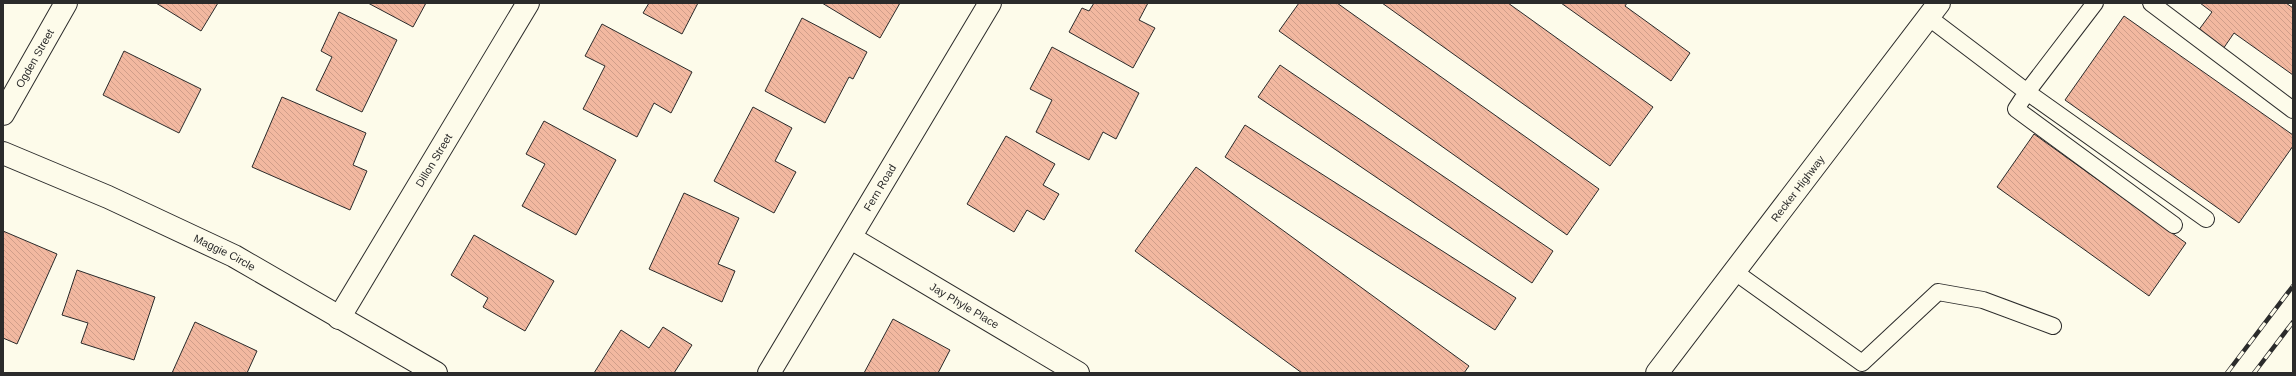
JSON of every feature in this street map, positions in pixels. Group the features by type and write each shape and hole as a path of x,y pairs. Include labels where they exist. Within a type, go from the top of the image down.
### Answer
{"street":[{"name":"Ogden Street","path":"3,114 66,3"},
{"name":"Dillon Street","path":"339,318 528,3"},
{"name":"Fern Road","path":"770,373 990,3"},
{"name":"Recker Highway","path":"1657,373 1934,10"},
{"name":"Maggie Circle","path":"3,152 108,197 234,256 436,373"},
{"name":"Jay Phyle Place","path":"851,238 1078,373"}],"lane":[{"path":"2095,3 2027,92 2016,109 2174,225"},
{"path":"2151,3 2293,110"},
{"path":"1934,10 2027,92 2206,219"},
{"path":"1735,272 1858,368 1938,292 1983,300 2053,326"}],"building":[{"path":"156,3 218,3 201,31"},
{"path":"368,3 426,3 413,27"},
{"path":"649,3 698,3 682,34 643,13"},
{"path":"822,3 900,3 880,38"},
{"path":"1094,3 1148,3 1139,20 1155,28 1133,68 1069,32 1082,8 1089,11"},
{"path":"1299,3 1337,3 1599,189 1567,235 1279,31"},
{"path":"1382,3 1508,3 1653,107 1610,166"},
{"path":"1561,3 1627,3 1625,6 1690,53 1671,81"},
{"path":"2200,3 2286,3 2293,8 2293,75 2234,33 2223,49 2198,31 2212,12"},
{"path":"339,12 397,40 362,112 316,90 332,57 321,51"},
{"path":"2124,16 2293,135 2293,146 2239,223 2065,100"},
{"path":"802,18 867,52 853,79 849,77 825,123 765,91"},
{"path":"602,24 692,72 671,113 654,103 637,137 583,109 605,66 585,56"},
{"path":"1052,47 1139,93 1116,139 1103,132 1089,160 1036,132 1052,100 1030,89"},
{"path":"124,51 201,89 179,133 103,95"},
{"path":"1280,65 1553,251 1532,283 1258,97"},
{"path":"282,97 366,133 353,165 367,171 350,210 252,167"},
{"path":"753,107 792,128 775,161 796,172 774,213 714,181"},
{"path":"544,121 616,160 576,235 522,206 545,164 526,154"},
{"path":"1245,125 1516,298 1495,330 1225,157"},
{"path":"2034,134 2186,243 2149,296 1997,187"},
{"path":"1006,136 1055,164 1043,185 1059,194 1044,220 1027,210 1014,232 967,204"},
{"path":"1196,167 1469,366 1464,373 1302,373 1135,251"},
{"path":"684,193 739,218 718,264 735,271 722,302 649,269"},
{"path":"3,231 57,254 17,344 3,338"},
{"path":"474,235 554,281 525,331 483,307 488,298 451,275"},
{"path":"77,270 155,297 134,360 81,343 88,323 62,315"},
{"path":"893,319 950,350 938,373 864,373"},
{"path":"195,322 257,351 247,373 172,373"},
{"path":"663,327 692,345 674,373 594,373 621,330 649,348"}],"railway":[{"path":"2227,373 2293,286"},
{"path":"2254,373 2293,322"}]}
